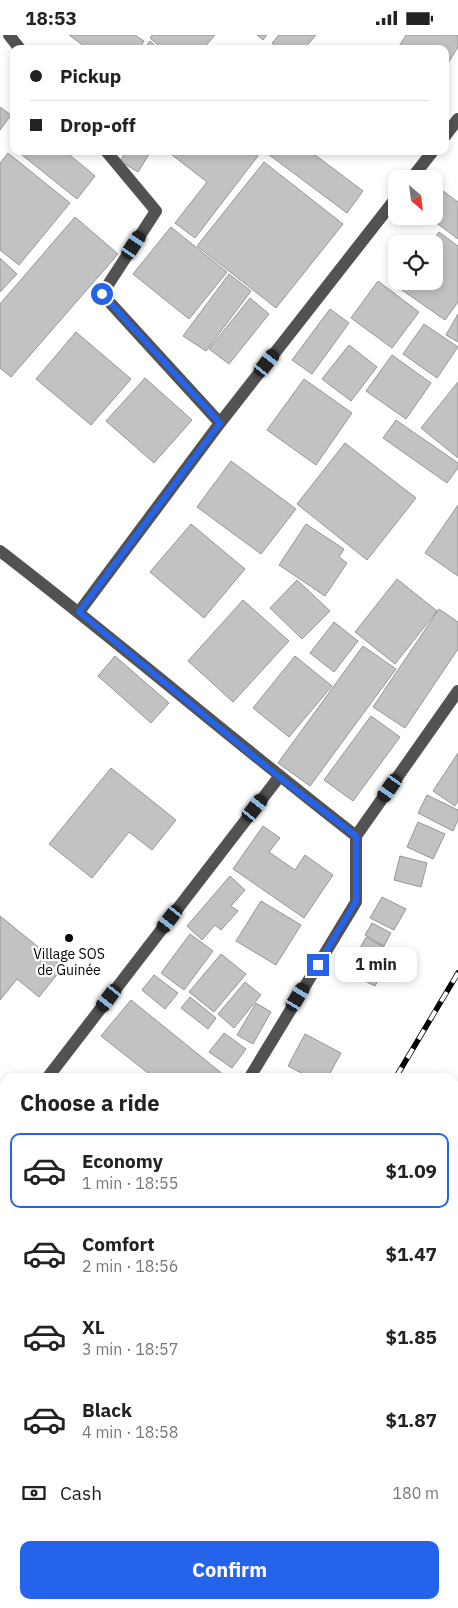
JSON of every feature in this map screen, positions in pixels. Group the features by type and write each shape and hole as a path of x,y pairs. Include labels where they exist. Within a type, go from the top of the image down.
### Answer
{"street":[{"path":"9,35 17,45"},
{"path":"449,131 458,119"},
{"path":"109,155 156,211 102,294 220,423"},
{"path":"418,170 430,155"},
{"path":"79,612 220,423 388,208"},
{"path":"0,551 79,612 279,777 356,836"},
{"path":"252,1073 356,901 356,836 458,691"},
{"path":"51,1073 279,777"}],"building":[{"path":"69,35 135,35 144,41 142,45 83,45"},
{"path":"152,35 215,35 206,45 158,45 150,38"},
{"path":"257,35 267,35 263,40"},
{"path":"279,35 316,35 307,45 274,45 272,43"},
{"path":"406,35 458,35 458,47 449,62 449,45 400,45"},
{"path":"0,107 10,114 10,116 0,130"},
{"path":"8,153 70,203 19,265 0,250 0,163"},
{"path":"22,155 70,155 95,176 77,199"},
{"path":"124,155 149,155 138,172 120,161"},
{"path":"172,155 258,156 195,238 175,223 207,182"},
{"path":"269,155 315,155 363,191 347,213"},
{"path":"264,162 343,224 276,308 197,246"},
{"path":"443,191 458,202 458,239 439,225 443,225"},
{"path":"75,217 118,254 11,377 0,368 0,304"},
{"path":"171,227 227,272 189,319 133,274"},
{"path":"439,232 458,246 458,302 445,320 402,290 443,290 443,235 437,235"},
{"path":"0,258 17,274 0,292"},
{"path":"229,274 251,291 206,351 183,336"},
{"path":"378,281 419,312 392,348 351,318"},
{"path":"250,298 269,314 229,364 209,349"},
{"path":"330,309 349,323 312,374 292,360"},
{"path":"458,314 458,342 446,335"},
{"path":"424,324 458,347 437,378 403,354"},
{"path":"76,332 131,379 91,425 36,379"},
{"path":"349,345 377,367 351,401 322,379"},
{"path":"392,355 431,383 406,419 366,391"},
{"path":"145,378 192,420 154,463 106,421"},
{"path":"304,379 352,413 316,465 267,430"},
{"path":"458,382 458,458 421,428"},
{"path":"396,420 458,463 458,468 447,483 383,438"},
{"path":"345,443 416,498 367,560 297,504"},
{"path":"231,461 296,509 261,554 197,507"},
{"path":"458,505 458,576 425,553"},
{"path":"191,524 245,569 204,618 150,572"},
{"path":"306,524 344,549 339,557 347,563 325,596 279,565"},
{"path":"397,579 437,611 395,664 355,632"},
{"path":"297,580 330,611 302,639 270,608"},
{"path":"243,600 289,641 233,702 188,661"},
{"path":"439,609 458,622 458,649 405,728 373,707"},
{"path":"334,622 358,641 334,672 310,653"},
{"path":"363,646 396,669 310,786 278,763"},
{"path":"115,656 169,703 151,723 98,676"},
{"path":"295,656 332,686 289,737 253,708"},
{"path":"371,716 400,737 353,801 324,780"},
{"path":"458,753 458,801 455,806 433,791"},
{"path":"111,768 176,820 152,850 129,832 92,878 49,844"},
{"path":"427,795 458,810 458,820 453,831 418,813"},
{"path":"418,822 445,834 433,859 407,847"},
{"path":"263,826 280,838 269,852 295,870 305,855 333,875 304,918 233,869"},
{"path":"400,856 427,863 421,887 394,880"},
{"path":"230,876 245,890 231,906 238,911 221,930 215,925 202,940 187,926"},
{"path":"382,897 406,909 394,930 370,918"},
{"path":"261,901 301,925 276,965 236,941"},
{"path":"0,916 63,967 39,997 17,979 0,1000"},
{"path":"372,923 391,933 384,946 365,935"},
{"path":"190,934 213,951 184,990 161,973"},
{"path":"366,937 393,952 375,986 347,972"},
{"path":"221,954 246,974 214,1012 189,992"},
{"path":"154,975 178,993 165,1009 142,990"},
{"path":"245,982 261,995 234,1028 218,1014"},
{"path":"190,997 216,1018 208,1029 181,1008"},
{"path":"131,1000 222,1073 148,1073 101,1036"},
{"path":"256,1003 271,1012 253,1044 237,1035"},
{"path":"224,1033 246,1049 232,1068 209,1052"},
{"path":"305,1034 341,1053 330,1073 301,1073 288,1066"}],"railway":[{"path":"398,1073 458,973"}],"place":[{"name":"Village SOS de Guinée","path":"69,938"}],"route":[{"path":"102,294 220,423 79,612 279,777 356,836 356,901 318,965"}]}
